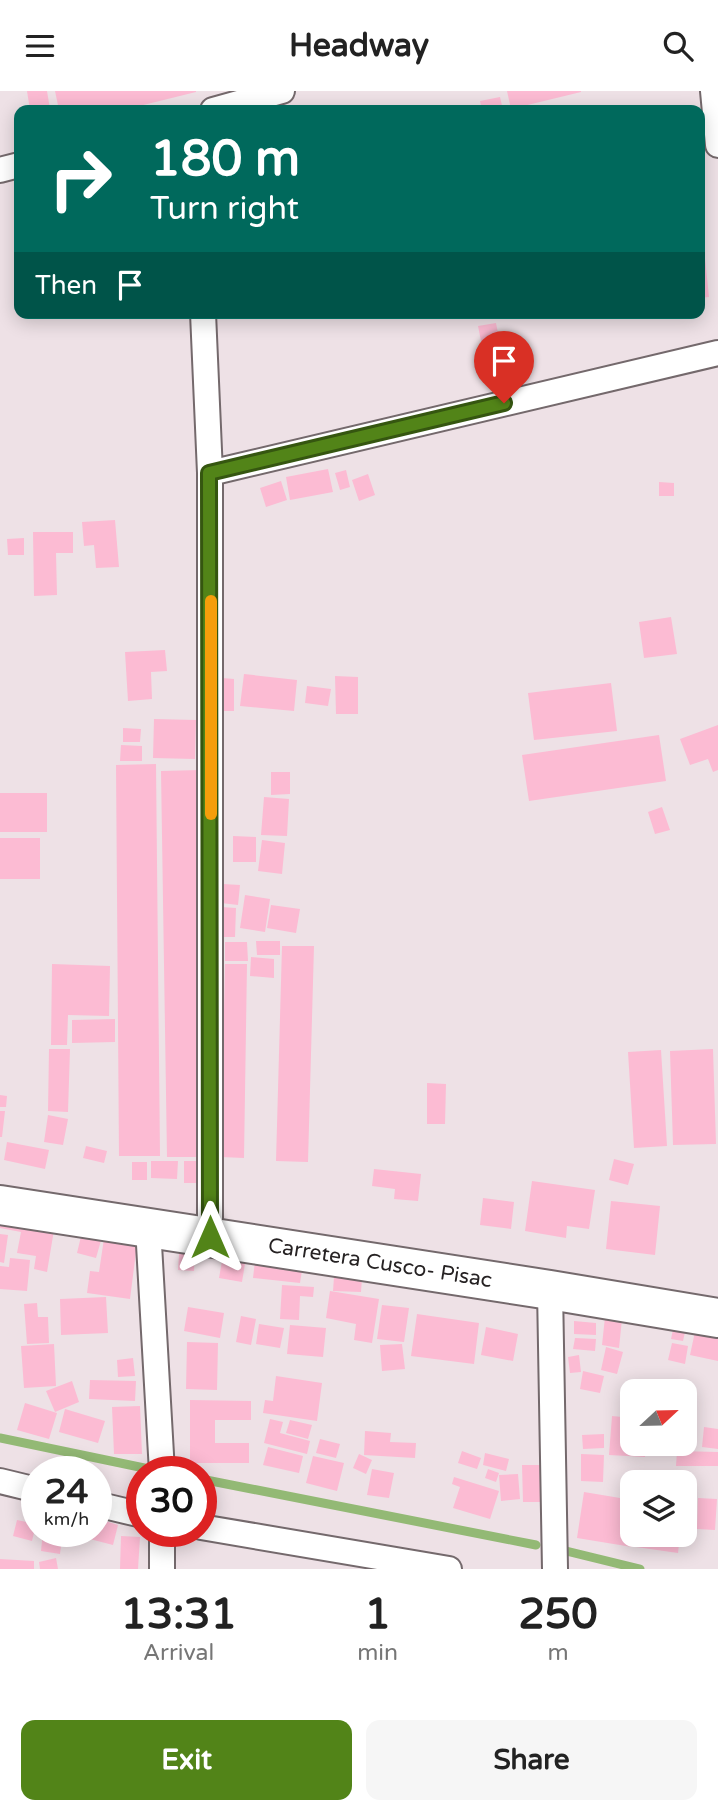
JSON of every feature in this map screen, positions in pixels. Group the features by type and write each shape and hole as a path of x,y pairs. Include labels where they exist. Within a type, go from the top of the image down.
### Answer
{"highway":[{"name":"Carretera Cusco- Pisac","path":"0,1205 718,1318"}],"street":[{"path":"231,105 282,91"},
{"path":"713,91 718,145"},
{"path":"204,319 209,473 210,1237"},
{"path":"209,473 718,353"},
{"path":"148,1227 161,1456"},
{"path":"550,1290 555,1569"},
{"path":"0,1481 21,1486"},
{"path":"217,1530 449,1569"},
{"path":"162,1547 162,1569"}],"building":[{"path":"27,91 47,91 49,105 29,105"},
{"path":"55,91 196,91 143,105 58,105"},
{"path":"507,91 581,91 527,105 510,105"},
{"path":"500,97 502,105 481,105 480,101"},
{"path":"705,258 709,297 705,297"},
{"path":"496,323 501,348 526,343 530,363 487,371 478,326"},
{"path":"328,469 333,492 290,500 286,477"},
{"path":"346,470 350,487 340,490 335,473"},
{"path":"368,474 375,495 359,501 352,480"},
{"path":"281,481 287,500 266,507 260,488"},
{"path":"659,482 674,483 674,496 659,496"},
{"path":"115,520 119,567 96,568 94,545 84,546 82,522"},
{"path":"33,532 73,532 73,553 56,553 57,595 34,596"},
{"path":"24,538 24,555 8,555 7,539"},
{"path":"671,617 677,654 644,658 639,622"},
{"path":"165,650 167,671 151,672 152,699 128,701 125,652"},
{"path":"244,674 297,680 294,711 240,706"},
{"path":"335,676 358,677 358,714 336,714"},
{"path":"222,678 234,679 234,711 221,711"},
{"path":"611,683 617,731 534,740 528,693"},
{"path":"307,686 331,689 328,706 305,703"},
{"path":"154,719 196,720 195,759 153,758"},
{"path":"718,725 718,770 713,772 708,759 690,765 680,739"},
{"path":"123,728 141,729 140,742 123,742"},
{"path":"659,735 666,781 529,801 522,755"},
{"path":"121,745 142,746 142,761 120,761"},
{"path":"156,764 160,1156 119,1156 116,765"},
{"path":"200,770 206,1157 167,1157 161,771"},
{"path":"271,772 290,772 290,794 271,795"},
{"path":"0,793 47,793 47,832 0,832"},
{"path":"264,797 289,799 287,836 261,835"},
{"path":"662,807 670,830 655,834 648,812"},
{"path":"233,836 256,837 256,862 233,862"},
{"path":"0,838 40,838 40,879 0,879"},
{"path":"262,840 285,843 282,874 258,871"},
{"path":"223,884 240,885 238,905 221,903"},
{"path":"245,895 270,899 265,932 240,928"},
{"path":"271,905 300,909 296,933 267,928"},
{"path":"221,907 236,908 235,937 220,937"},
{"path":"256,941 280,941 280,955 257,955"},
{"path":"225,942 247,942 248,961 225,961"},
{"path":"282,946 314,946 308,1162 276,1161"},
{"path":"251,957 274,959 274,978 250,976"},
{"path":"52,964 110,966 109,1016 68,1015 67,1045 51,1045"},
{"path":"225,964 247,964 244,1158 221,1157"},
{"path":"115,1019 115,1042 72,1043 72,1020"},
{"path":"49,1049 70,1049 68,1112 48,1111"},
{"path":"713,1049 716,1144 673,1145 670,1051"},
{"path":"661,1050 667,1146 634,1148 628,1052"},
{"path":"427,1083 446,1084 445,1124 427,1124"},
{"path":"0,1095 7,1096 6,1107 0,1107"},
{"path":"0,1111 5,1111 2,1137 0,1137"},
{"path":"48,1115 68,1119 63,1145 44,1142"},
{"path":"7,1142 49,1150 45,1169 4,1160"},
{"path":"86,1146 107,1151 104,1163 83,1158"},
{"path":"614,1159 634,1164 628,1185 609,1180"},
{"path":"151,1161 178,1161 177,1179 151,1178"},
{"path":"184,1161 207,1161 206,1183 184,1183"},
{"path":"132,1162 147,1162 147,1180 132,1180"},
{"path":"374,1169 421,1174 418,1201 394,1199 395,1189 372,1186"},
{"path":"532,1181 595,1190 589,1229 567,1226 566,1238 525,1231"},
{"path":"483,1198 514,1202 511,1229 480,1225"},
{"path":"611,1201 660,1206 655,1255 606,1249"},
{"path":"0,1209 56,1218 47,1272 34,1269 36,1256 17,1253 21,1232 0,1228"},
{"path":"84,1224 104,1230 96,1258 77,1253"},
{"path":"105,1232 138,1236 130,1299 87,1293 90,1271 99,1272"},
{"path":"0,1234 8,1235 4,1263 0,1262"},
{"path":"216,1239 248,1245 242,1282 219,1278 222,1261 213,1259"},
{"path":"180,1241 195,1242 194,1271 178,1270"},
{"path":"256,1252 304,1258 300,1283 253,1278"},
{"path":"10,1258 30,1260 27,1291 0,1289 0,1266 9,1267"},
{"path":"335,1263 363,1264 361,1292 333,1291"},
{"path":"282,1285 314,1287 313,1297 300,1296 299,1320 280,1319"},
{"path":"330,1291 379,1299 372,1343 354,1340 356,1324 326,1318"},
{"path":"106,1297 108,1333 61,1335 60,1299"},
{"path":"37,1303 38,1317 48,1317 49,1343 27,1344 24,1304"},
{"path":"382,1305 409,1308 404,1342 377,1339"},
{"path":"188,1307 224,1313 220,1338 184,1331"},
{"path":"417,1314 479,1323 474,1364 411,1356"},
{"path":"241,1316 256,1319 251,1345 236,1342"},
{"path":"605,1317 622,1319 619,1348 602,1345"},
{"path":"675,1320 687,1323 683,1341 671,1339"},
{"path":"574,1321 596,1323 596,1335 574,1334"},
{"path":"259,1324 284,1328 280,1348 256,1344"},
{"path":"290,1325 326,1328 323,1357 287,1354"},
{"path":"486,1327 518,1334 513,1361 481,1355"},
{"path":"696,1327 718,1331 718,1361 690,1355"},
{"path":"575,1338 596,1339 595,1351 573,1349"},
{"path":"187,1342 218,1343 217,1390 186,1389"},
{"path":"672,1343 688,1346 685,1364 668,1360"},
{"path":"54,1344 56,1386 24,1388 21,1346"},
{"path":"402,1344 405,1369 382,1371 380,1345"},
{"path":"606,1347 623,1352 617,1374 601,1370"},
{"path":"579,1355 581,1372 570,1373 568,1357"},
{"path":"133,1358 135,1376 118,1377 117,1360"},
{"path":"583,1371 604,1376 600,1393 580,1389"},
{"path":"276,1376 322,1383 317,1421 263,1413 265,1400 273,1401"},
{"path":"90,1380 136,1381 135,1401 89,1399"},
{"path":"72,1381 79,1402 55,1412 46,1391"},
{"path":"190,1400 251,1401 251,1420 215,1420 215,1443 249,1443 249,1463 217,1463 217,1456 190,1456"},
{"path":"25,1403 57,1413 49,1439 17,1430"},
{"path":"140,1406 142,1454 114,1454 112,1407"},
{"path":"65,1409 105,1421 98,1443 59,1432"},
{"path":"612,1416 620,1417 620,1456 609,1455"},
{"path":"270,1419 283,1422 280,1433 310,1441 307,1454 264,1443"},
{"path":"290,1420 312,1425 308,1439 286,1433"},
{"path":"704,1427 718,1429 718,1449 702,1447"},
{"path":"365,1431 391,1433 390,1442 416,1443 415,1458 364,1455"},
{"path":"604,1434 604,1448 583,1449 582,1435"},
{"path":"320,1439 340,1444 336,1458 316,1453"},
{"path":"268,1447 303,1456 299,1473 263,1465"},
{"path":"462,1451 481,1458 477,1469 458,1463"},
{"path":"697,1451 718,1452 718,1466 676,1466 677,1456 697,1456"},
{"path":"485,1453 509,1459 506,1471 483,1465"},
{"path":"359,1454 372,1460 366,1474 353,1468"},
{"path":"581,1454 604,1455 603,1482 581,1481"},
{"path":"313,1456 344,1463 337,1491 306,1483"},
{"path":"522,1465 548,1465 549,1502 523,1502"},
{"path":"372,1469 394,1473 389,1498 367,1495"},
{"path":"488,1469 499,1473 496,1482 485,1478"},
{"path":"518,1474 520,1499 501,1501 499,1475"},
{"path":"454,1477 499,1491 490,1519 453,1508 460,1487 452,1484"},
{"path":"584,1492 620,1498 620,1545 577,1538"},
{"path":"698,1498 717,1499 715,1530 697,1529"},
{"path":"17,1520 21,1521 21,1538 13,1536"},
{"path":"112,1523 118,1525 112,1545"},
{"path":"121,1536 126,1536 126,1547 139,1547 138,1569 120,1569"},
{"path":"41,1547 61,1547 60,1554 41,1551"},
{"path":"636,1547 679,1547 678,1553"},
{"path":"56,1558 58,1569 40,1569 39,1562"},
{"path":"0,1559 34,1561 34,1569 0,1569"}],"waterway":[{"path":"0,1438 126,1464"},
{"path":"217,1482 536,1545"},
{"path":"562,1550 640,1569"}],"slow traffic":[{"path":"211,601 211,814"}],"route":[{"path":"210,1237 209,473 504,403"}]}
